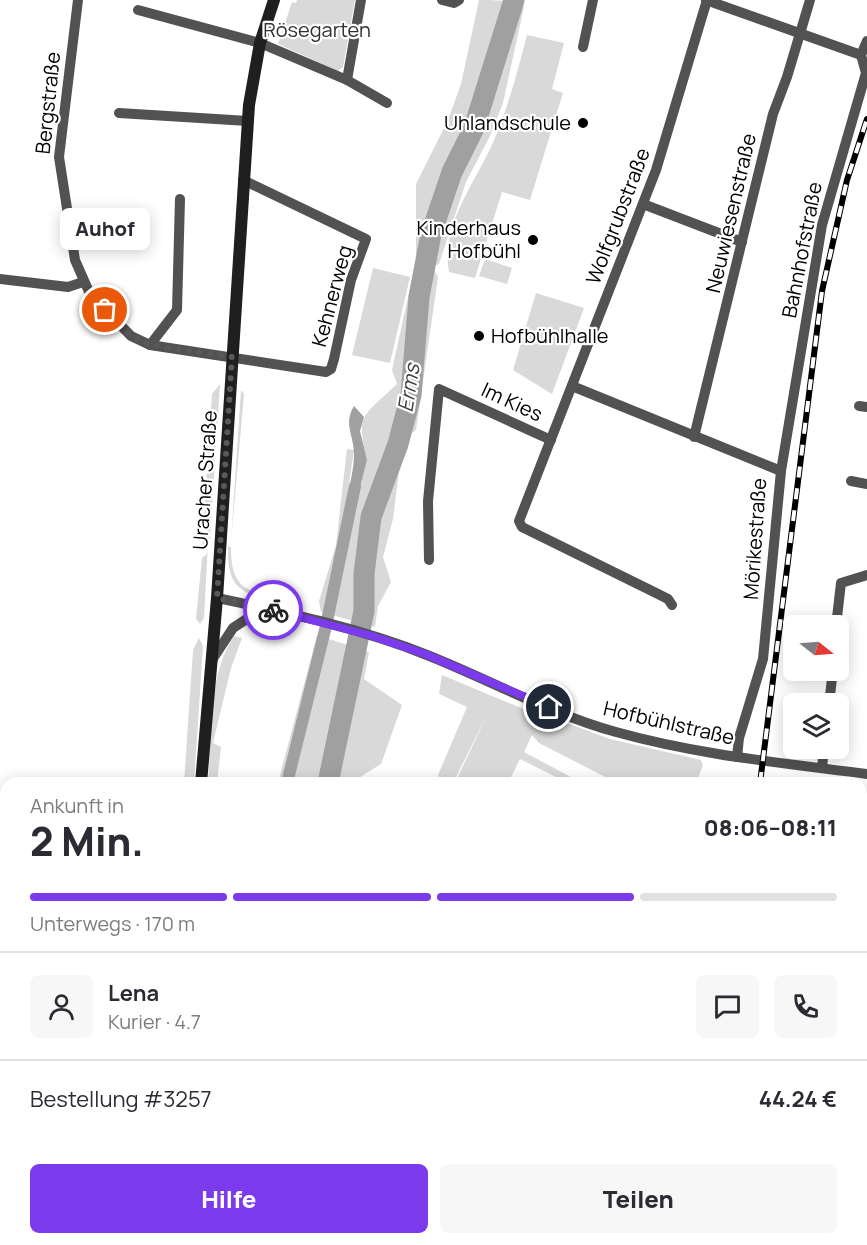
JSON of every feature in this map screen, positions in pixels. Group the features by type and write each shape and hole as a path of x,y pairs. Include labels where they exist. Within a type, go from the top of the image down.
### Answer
{"street":[{"name":"Bergstraße","path":"78,0 59,157 75,260 83,282 90,294 131,336 150,345 232,357"},
{"name":"Uracher Straße","path":"201,777 217,598 248,121 260,43 274,0"},
{"path":"347,80 361,0"},
{"path":"442,0 454,3 459,0"},
{"path":"584,47 593,0"},
{"path":"707,0 861,55"},
{"name":"Wolfgrubstraße","path":"551,440 658,163 707,0"},
{"name":"Neuwiesenstraße","path":"694,437 773,114 810,0"},
{"path":"138,10 260,43 347,80 387,103"},
{"name":"Bahnhofstraße","path":"781,471 822,225 866,73 861,55 867,41"},
{"path":"119,113 248,121"},
{"name":"Kehnerweg","path":"232,357 322,372 330,369 351,280 366,239 243,180"},
{"path":"150,345 177,310 180,200"},
{"path":"643,204 742,242"},
{"path":"0,279 68,287 83,282"},
{"name":"Mörikestraße","path":"572,386 781,471 763,659 739,738 737,757"},
{"name":"Im Kies","path":"429,560 428,501 439,389 551,440 519,524 668,600 672,605"},
{"path":"851,481 867,484"},
{"path":"837,615 841,583 867,575"},
{"name":"Hofbühlstraße","path":"217,598 372,636 425,654 603,728 664,744 737,757 867,774"},
{"path":"211,662 233,628 263,608"},
{"path":"822,768 823,759"}],"green space":[{"name":"Rösegarten","path":"297,0 355,0 343,67 338,71 278,44 292,2 296,3"},
{"path":"479,0 510,2 524,7 503,103 489,138 466,182 439,264 435,266 416,261 416,184 448,120 461,84"},
{"path":"527,35 564,43 552,89 563,93 530,200 502,192 475,278 449,272 448,254 455,219 495,138 513,87"},
{"path":"485,259 512,268 507,284 479,276"},
{"path":"415,265 434,270 438,277 416,430 409,435 402,448 393,519 383,557 391,582 378,606 375,627 321,612 319,601 336,545 347,449 354,450 347,498 367,460 362,433 365,416 397,384 392,370"},
{"path":"373,268 410,277 390,363 352,355"},
{"path":"536,293 584,308 552,394 513,370"},
{"path":"220,384 210,539 206,539 202,551 212,394"},
{"path":"241,390 244,394 231,541"},
{"path":"208,544 204,618 200,624 196,619 202,558 207,554"},
{"path":"228,547 231,547 234,571 242,585 258,594 281,601 280,604 239,588 230,573"},
{"path":"317,635 369,652 364,679 402,705 381,764 360,777 280,777"},
{"path":"234,636 242,638 231,668 213,743 221,747 218,777 208,777 212,707 225,652"},
{"path":"199,638 203,646 194,777 184,777 193,650"},
{"path":"442,675 533,713 537,712 610,739 701,760 703,765 698,777 605,777 539,743 532,735 524,752 571,777 556,777 520,759 511,777 458,777 488,713 456,777 439,777 467,707 439,694"}],"shaded area":[{"path":"354,406 364,417 360,431 367,460 356,502 347,498 354,460 349,418"}],"waterway":[{"name":"Erms","path":"329,777 364,611 364,574 371,517 398,444 411,395 419,297 431,234 452,172 474,128 514,0"},
{"path":"288,777 326,626 355,486"}],"railway":[{"path":"761,777 822,291 847,180 867,119"}],"way so far":[{"path":"105,310 131,336 150,345 232,357 217,598 273,610"}],"place":[{"name":"Uhlandschule","path":"583,123"},
{"name":"Kinderhaus Hofbühl","path":"533,240"},
{"name":"Auhof","path":"105,310"},
{"name":"Hofbühlhalle","path":"479,336"}],"route":[{"path":"273,610 372,636 425,654 549,707"}]}
